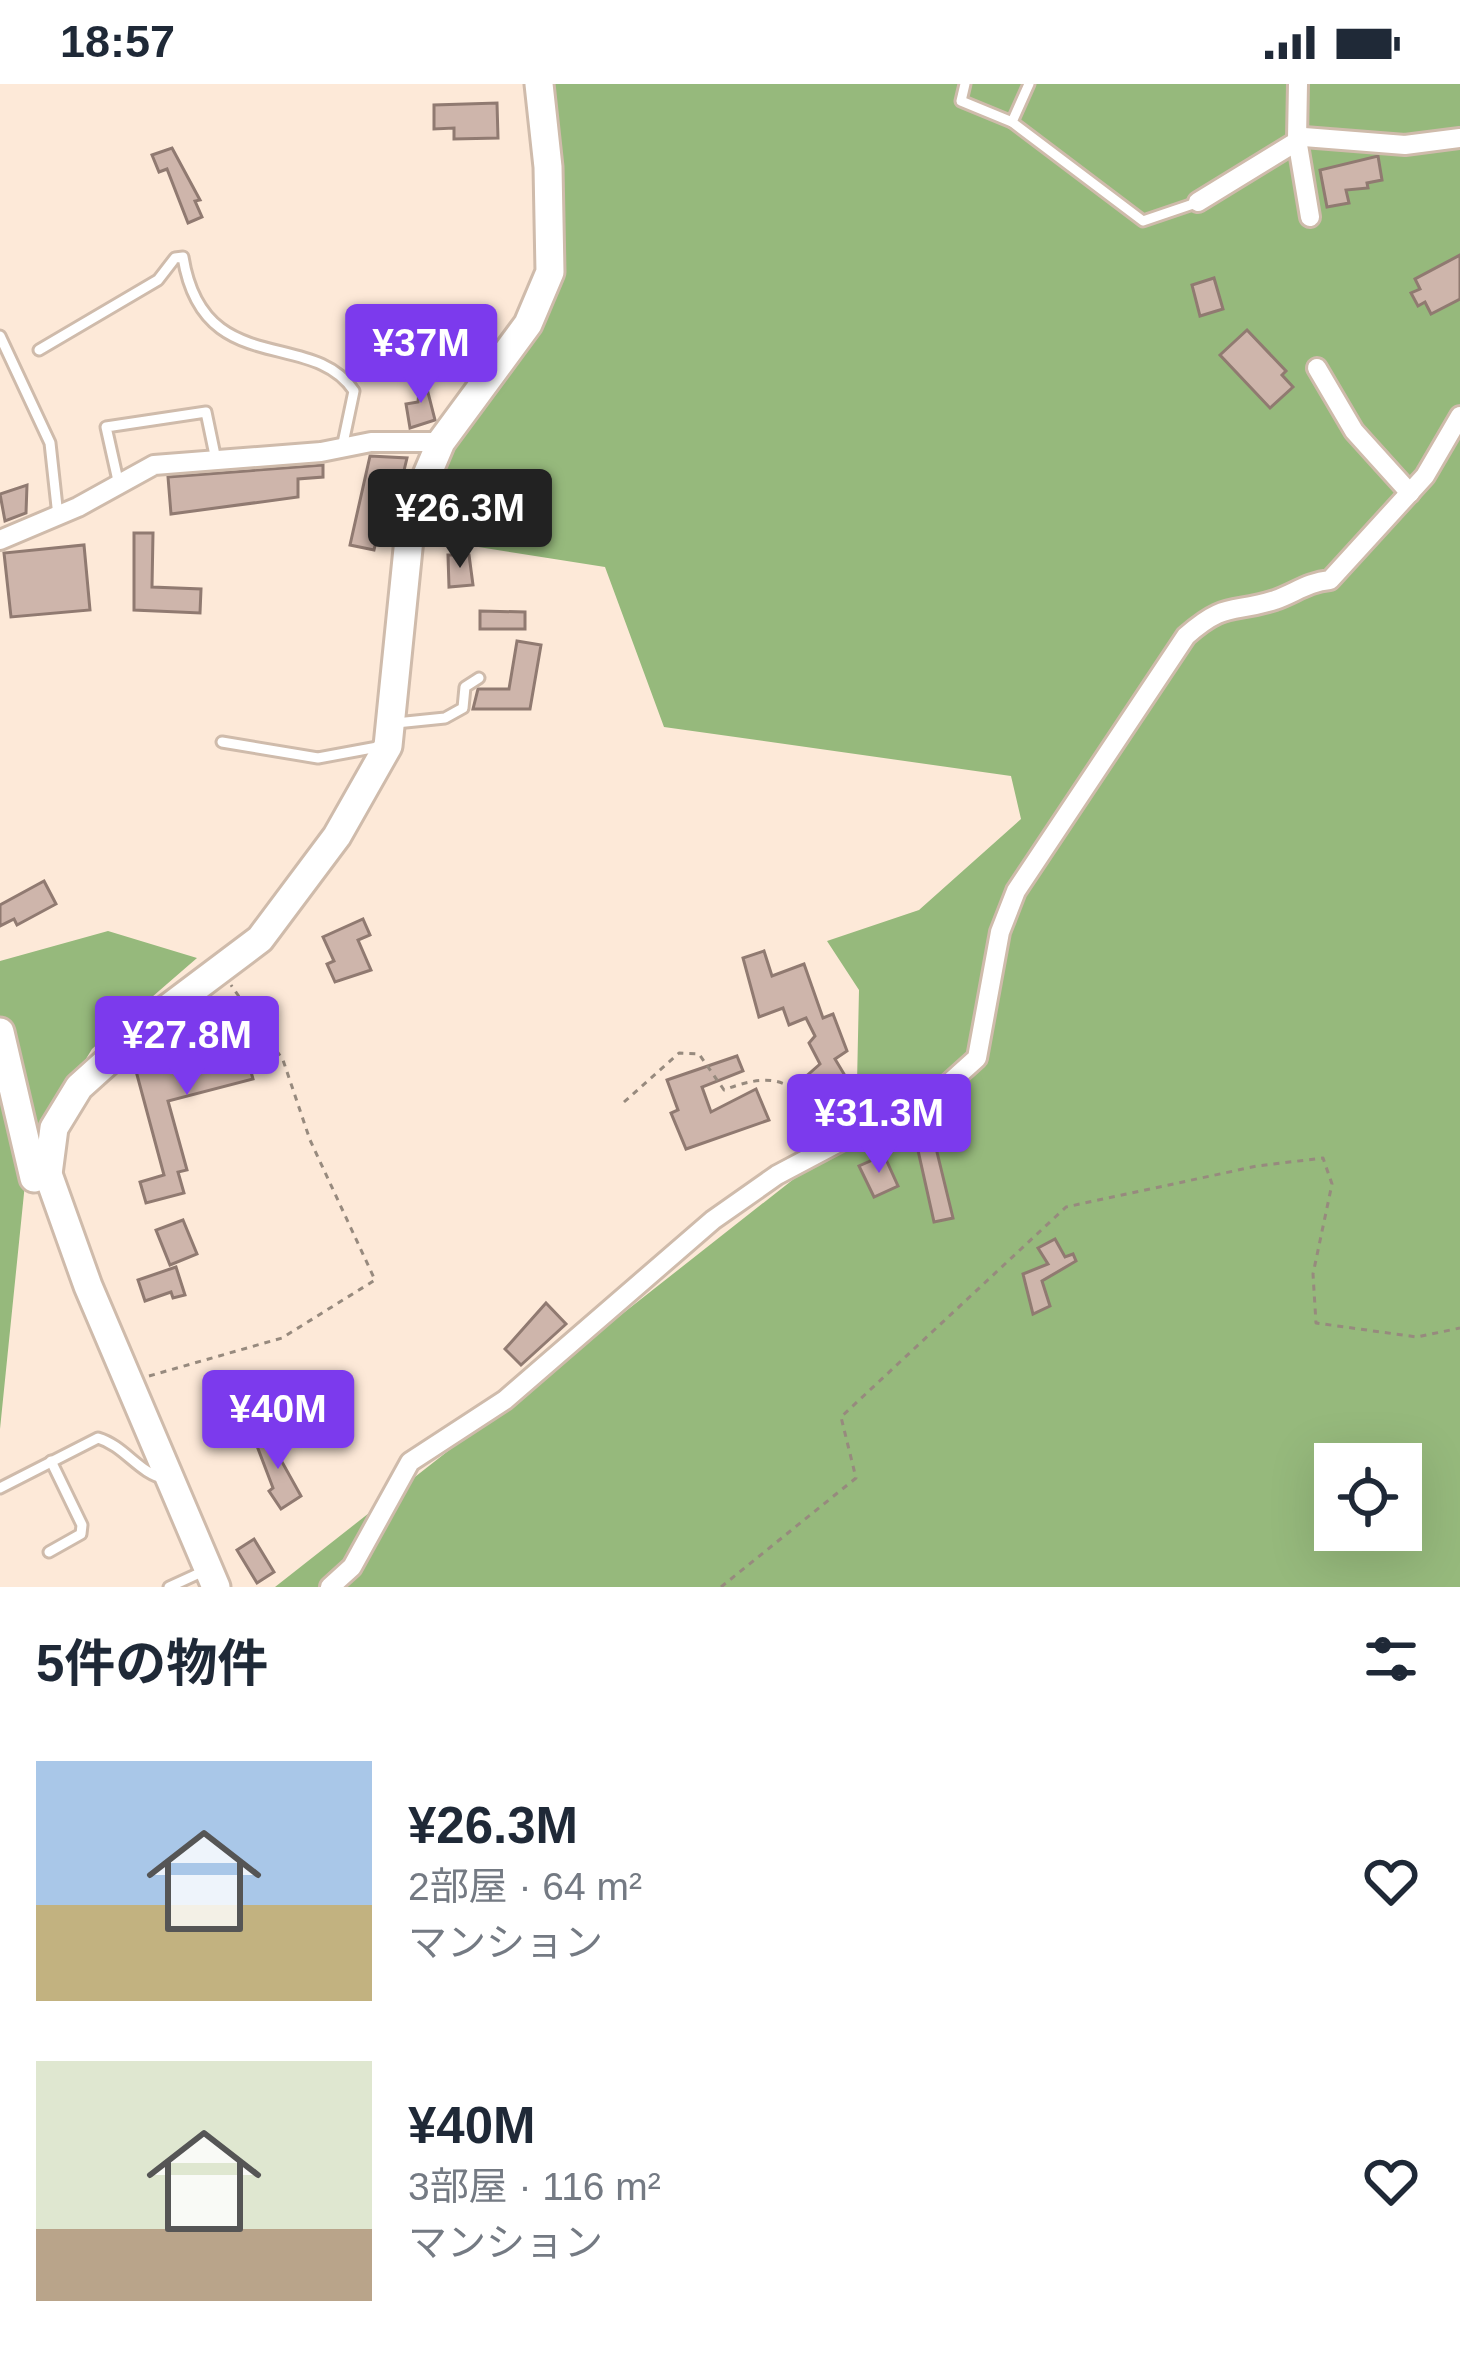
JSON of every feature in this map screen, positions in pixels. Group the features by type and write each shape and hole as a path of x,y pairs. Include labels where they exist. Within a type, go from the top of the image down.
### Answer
{"street":[{"path":"212,1578 48,1174 54,1128 79,1087 109,1056 260,939 304,885 370,783 390,735 410,529 441,442 528,324 550,272 549,186 539,84"},
{"path":"1298,84 1298,139 1310,217"},
{"path":"1200,202 1298,139 1405,145 1460,138"},
{"path":"1317,368 1354,431 1410,493"},
{"path":"330,1587 352,1567 410,1462 505,1400 713,1220 845,1136 947,1085 976,1058 1000,932 1016,891 1186,635 1215,610 1277,599 1305,583 1330,580 1410,493 1460,416"},
{"path":"0,540 58,516 154,465 441,442"},
{"path":"0,1032 34,1178 48,1174"}],"lane":[{"path":"964,84 961,101 1012,122 1143,221 1200,202"},
{"path":"1012,122 1029,84"},
{"path":"39,350 158,280 175,258 183,257 189,293 205,316 240,340 343,374 354,391 341,448"},
{"path":"0,336 50,443 58,516"},
{"path":"119,484 106,427 206,412 216,460"},
{"path":"222,742 318,758 455,715 463,708 465,687 479,678"},
{"path":"0,1488 98,1438 115,1443 152,1476 171,1480"},
{"path":"49,1552 81,1534 82,1525 51,1461"},
{"path":"169,1587 212,1578"}],"path":[{"path":"129,1382 282,1338 375,1280 310,1140 283,1060 220,969"},
{"path":"624,1102 679,1053 700,1054 724,1090 772,1078 789,1082 845,1136"},
{"path":"721,1587 856,1478 841,1417 1066,1207 1257,1166 1323,1158 1332,1184 1313,1274 1316,1323 1417,1337 1460,1328"}],"green space":[{"path":"533,84 1460,84 1460,1587 275,1587 856,1130 859,990 827,941 919,910 1021,819 1011,776 664,727 605,567 409,536 439,475 539,305"},
{"path":"108,931 197,958 92,1049 28,1154 0,1429 0,961"}],"building":[{"path":"497,103 498,138 454,139 454,128 434,129 434,105"},
{"path":"172,148 200,200 195,201 202,217 188,223 167,169 159,172 152,155"},
{"path":"1378,156 1382,180 1367,183 1368,188 1346,190 1349,203 1327,207 1320,170"},
{"path":"1460,255 1460,299 1431,314 1425,302 1418,306 1411,293 1420,289 1415,279"},
{"path":"1214,278 1223,309 1200,316 1192,285"},
{"path":"1247,330 1286,371 1282,375 1293,387 1270,408 1220,355"},
{"path":"421,365 435,420 410,428 406,404 418,402"},
{"path":"370,456 407,458 401,483 390,480 374,550 350,545"},
{"path":"323,465 323,477 298,479 298,497 171,514 168,477"},
{"path":"27,485 26,513 5,521 0,494"},
{"path":"134,533 153,533 152,587 201,589 200,613 134,610"},
{"path":"84,545 90,610 11,617 4,553"},
{"path":"448,555 469,555 473,585 449,587"},
{"path":"480,611 525,612 525,629 480,629"},
{"path":"517,641 541,645 530,709 473,709 478,689 509,689"},
{"path":"44,881 56,904 17,925 14,919 0,926 0,905"},
{"path":"363,919 370,935 358,940 371,970 335,982 327,964 334,961 323,937"},
{"path":"764,951 772,976 804,964 823,1018 833,1014 847,1051 835,1059 844,1074 822,1095 802,1080 820,1064 809,1043 815,1036 806,1018 789,1025 783,1008 759,1017 743,958"},
{"path":"238,1024 253,1079 168,1101 187,1170 178,1172 184,1193 146,1203 140,1182 164,1175 136,1071 204,1053 199,1034"},
{"path":"737,1056 743,1071 702,1087 711,1112 756,1089 769,1120 686,1149 671,1113 678,1110 667,1080"},
{"path":"927,1111 953,1218 934,1222 911,1119"},
{"path":"884,1155 898,1186 874,1197 859,1166"},
{"path":"183,1220 197,1254 170,1265 156,1230"},
{"path":"1055,1239 1065,1257 1073,1254 1076,1261 1042,1281 1050,1306 1033,1314 1023,1274 1048,1264 1038,1248"},
{"path":"176,1267 185,1295 173,1298 171,1292 145,1301 138,1280"},
{"path":"546,1303 566,1324 521,1365 505,1349"},
{"path":"281,1435 287,1448 277,1453 301,1496 281,1509 269,1491 273,1488 257,1446"},
{"path":"254,1539 274,1572 257,1583 237,1550"}]}
